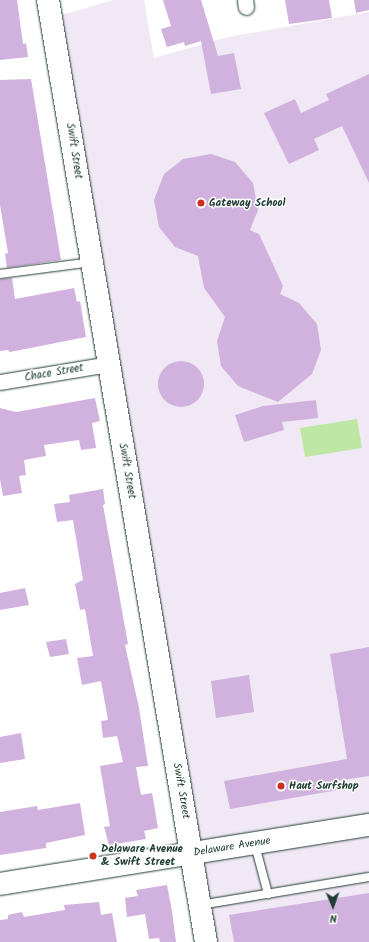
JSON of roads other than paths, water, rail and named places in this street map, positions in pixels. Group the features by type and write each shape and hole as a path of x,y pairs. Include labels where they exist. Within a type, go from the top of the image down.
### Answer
{"street":[{"name":"Swift Street","path":"48,0 206,942"},
{"name":"Chace Street","path":"0,382 109,364"},
{"name":"Delaware Avenue","path":"0,884 369,825"}],"lane":[{"path":"0,274 93,262"},
{"path":"255,844 268,894"},
{"path":"200,905 369,878"}],"place":[{"name":"Gateway School","path":"201,203"},
{"name":"Haut Surfshop","path":"281,786"},
{"name":"Delaware Avenue & Swift Street","path":"93,856"}]}
